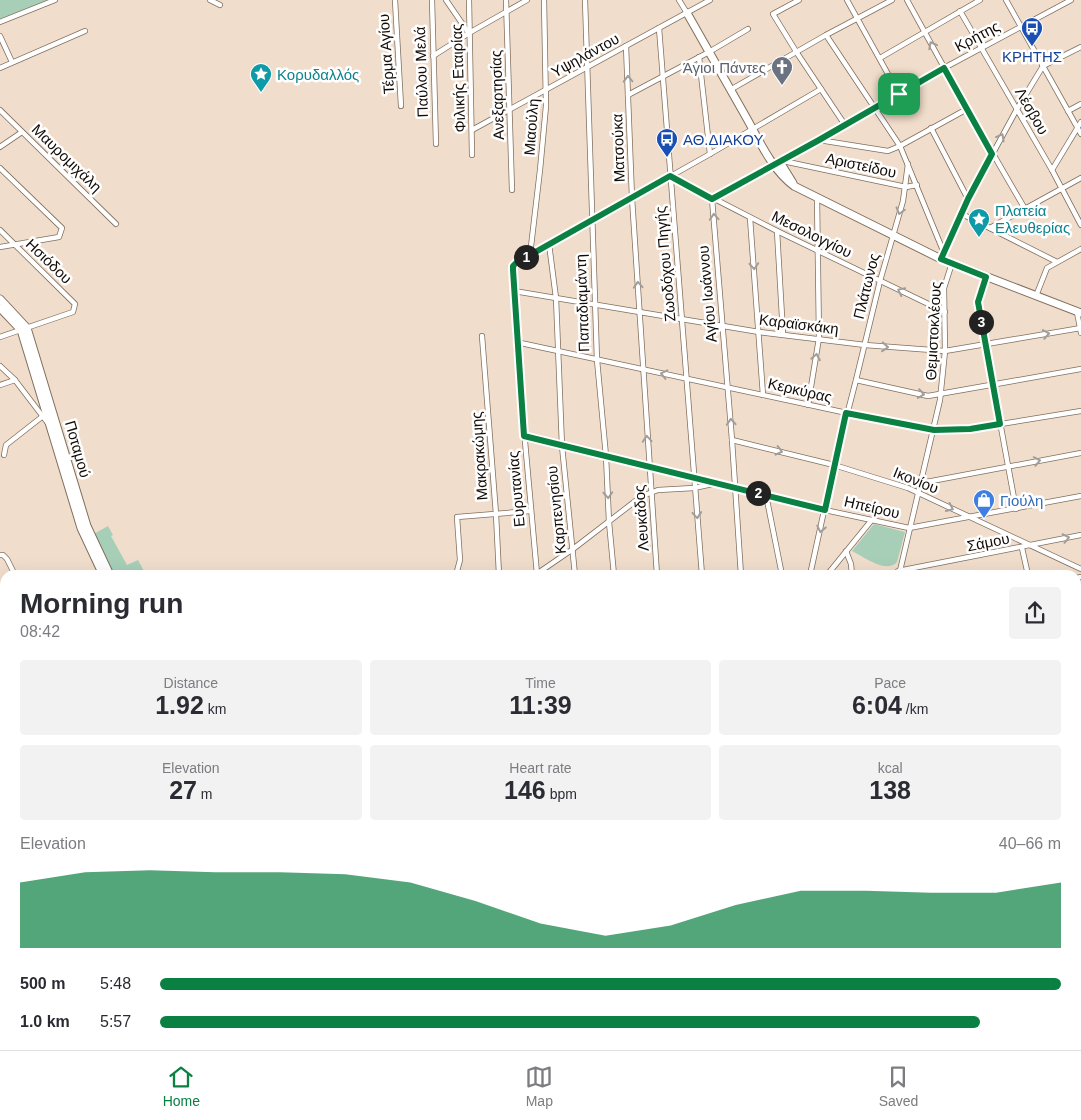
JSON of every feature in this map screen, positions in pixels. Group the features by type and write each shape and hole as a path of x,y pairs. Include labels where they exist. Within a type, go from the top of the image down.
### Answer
{"street":[{"path":"0,22 55,0"},
{"path":"210,0 220,5"},
{"name":"Τέρμα Αγίου","path":"395,0 402,106"},
{"name":"Παύλου Μελά","path":"432,0 436,144"},
{"path":"446,0 469,33"},
{"name":"Φιλικής Εταιρίας","path":"469,0 472,155"},
{"name":"Ανεξαρτησίας","path":"506,0 512,190"},
{"path":"434,56 469,33 527,0"},
{"name":"Μιαούλη","path":"530,255 540,170 546,91 544,0"},
{"name":"Παπαδιαμάντη","path":"585,0 594,304 614,570"},
{"path":"679,0 752,129 779,163 782,176 794,186 892,236 942,256 952,263 1079,312 1081,330"},
{"name":"Υψηλάντου","path":"472,130 510,111 710,0"},
{"path":"799,0 773,14 796,53 845,125"},
{"path":"847,0 899,94"},
{"path":"730,90 892,0"},
{"path":"907,0 966,109 1025,209"},
{"path":"880,58 980,0"},
{"path":"1006,0 1081,134"},
{"name":"Κρήτης","path":"712,199 779,163 944,68 1071,0"},
{"name":"Λέσβου","path":"960,11 1052,170 1081,225"},
{"name":"Ζωοδόχου Πηγής","path":"659,28 702,570"},
{"path":"628,95 709,52 748,28"},
{"path":"0,68 85,31"},
{"path":"826,35 900,146 917,185 942,256"},
{"path":"0,36 12,62"},
{"name":"Ματσούκα","path":"626,46 632,198 642,369"},
{"path":"942,256 968,199 1017,109 1043,66 1081,48"},
{"path":"699,57 710,154"},
{"path":"516,342 513,266 821,89"},
{"path":"1068,111 1081,104"},
{"path":"819,140 883,151 900,146 966,109"},
{"name":"Μαυρομιχάλη","path":"0,110 116,224"},
{"path":"1052,170 1081,122"},
{"path":"931,128 968,199"},
{"path":"0,147 22,132"},
{"name":"Αριστείδου","path":"779,163 906,187"},
{"name":"Πλάτωνος","path":"811,570 846,413 906,187 908,164"},
{"path":"0,168 62,228 59,237 0,247"},
{"name":"Μεσολογγίου","path":"670,176 750,218 945,312"},
{"path":"990,228 1081,178"},
{"path":"906,187 917,185"},
{"path":"808,405 819,338 817,197"},
{"name":"Αγίου Ιωάννου","path":"712,199 741,570"},
{"path":"962,214 1056,262"},
{"path":"750,218 763,395"},
{"name":"Ησιόδου","path":"0,230 75,304 73,312 24,329"},
{"path":"777,231 783,334"},
{"name":"Καρπενησίου","path":"550,244 556,298 562,446 575,570"},
{"path":"1036,296 1047,268 1081,249"},
{"name":"Θεμιστοκλέους","path":"900,570 934,430 941,393 945,352 944,288 952,263"},
{"path":"986,277 978,302 1016,509"},
{"name":"Καραϊσκάκη","path":"514,291 640,313 722,324 759,332 865,345 945,352 1081,330"},
{"path":"0,299 24,329"},
{"path":"0,308 24,329"},
{"path":"0,338 24,329"},
{"name":"Ποταμού","path":"24,329 81,528 101,570"},
{"name":"Ποταμού","path":"24,329 102,570"},
{"name":"Μακρακώμης","path":"482,336 499,570"},
{"name":"Κερκύρας","path":"516,342 934,430 970,429 1081,411"},
{"name":"Ευρυτανίας","path":"516,342 536,570"},
{"path":"0,366 15,380 51,428"},
{"name":"Λeυκάδος","path":"642,369 657,570"},
{"path":"856,380 928,396 1081,369"},
{"path":"0,385 15,380"},
{"path":"4,455 6,445 42,416"},
{"path":"524,436 718,483"},
{"name":"Ικονίου","path":"732,440 834,465 908,488 1081,569"},
{"path":"921,482 1081,453"},
{"name":"Ηπείρου","path":"542,570 573,549 642,496 651,492 694,488 718,483 871,521 909,528 971,518 1081,496"},
{"path":"766,495 781,570"},
{"path":"457,570 460,560 457,517 530,511"},
{"path":"831,570 871,521"},
{"name":"Σάμου","path":"914,570 1081,535"},
{"path":"1022,548 1027,570"},
{"path":"846,551 852,570"},
{"path":"0,555 3,554 7,558 12,570"}],"green space":[{"path":"0,0 48,0 34,9 0,19"},
{"path":"874,524 905,532 897,562 892,565 887,566 875,563 852,551"},
{"path":"108,526 113,535 111,536 127,565 138,560 143,570 110,570 92,535"}],"place":[{"name":"ΚΡΗΤΗΣ","path":"1032,47"},
{"name":"Άγιοι Πάντες","path":"782,86"},
{"name":"Κορυδαλλός","path":"261,93"},
{"name":"ΑΘ.ΔΙΑΚΟΥ","path":"667,158"},
{"name":"Πλατεία Ελευθερίας","path":"979,238"},
{"name":"Γιούλη","path":"984,519"}],"route":[{"path":"944,68 992,154 968,199 941,259 986,277 978,302 1000,424 970,429 934,430 846,413 825,510 695,476 524,436 516,342 513,266 516,263 670,176 712,199 899,94 944,68"}]}
